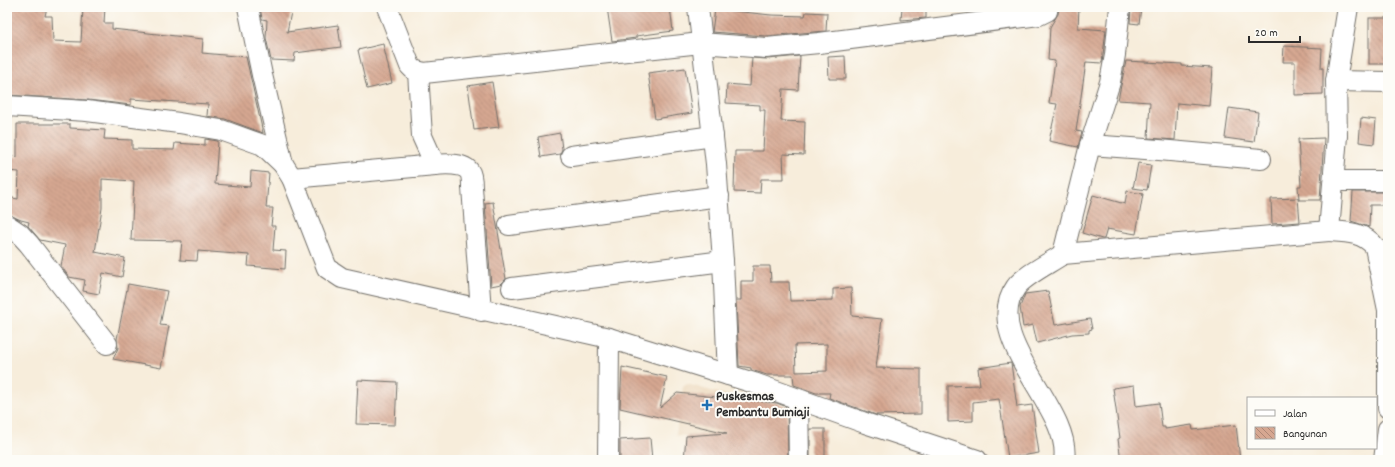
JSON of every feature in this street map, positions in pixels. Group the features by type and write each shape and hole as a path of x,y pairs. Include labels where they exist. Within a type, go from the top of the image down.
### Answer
{"street":[{"path":"248,7 262,75 288,171 327,268 336,274 355,282 609,338 728,375 977,460"},
{"path":"387,7 410,66 418,72 428,73 701,43 766,48 991,14 1039,15 1047,11 1048,7"},
{"path":"698,7 713,136 718,196 723,261 728,375"},
{"path":"1063,254 1090,146 1110,82 1115,55 1120,7"},
{"path":"1329,231 1337,136 1336,81 1348,7"},
{"path":"418,72 422,136 435,165"},
{"path":"1336,81 1388,82"},
{"path":"7,106 87,111 222,130 263,145 288,171 435,165 456,166 470,172 482,310"},
{"path":"571,156 713,136"},
{"path":"1090,146 1159,150 1261,159"},
{"path":"1334,181 1388,181"},
{"path":"509,225 718,196"},
{"path":"7,225 19,233 107,344"},
{"path":"1064,460 1064,442 1026,368 1010,332 1008,322 1010,300 1016,288 1025,279 1063,254 1329,231 1361,236 1369,240 1375,247 1388,310 1388,408"},
{"path":"512,288 723,261"},
{"path":"608,460 609,338"},
{"path":"798,400 799,460"},
{"path":"1384,460 1388,429"}],"shaded area":[{"name":"Puskesmas Pembantu Bumiaji","path":"687,384 735,398 728,440 676,435 683,387"}],"building":[{"path":"7,7 47,7 45,16 52,16 53,41 81,42 83,7 105,7 104,23 112,23 112,29 203,39 202,53 246,57 263,133 225,119 207,116 208,104 131,99 131,105 88,100 7,95"},
{"path":"260,7 292,7 287,32 338,25 341,47 295,53 294,61 271,60 266,38 267,20 262,19"},
{"path":"607,7 670,7 673,31 612,41"},
{"path":"902,7 926,7 926,18 901,20"},
{"path":"1059,7 1079,7 1078,28 1106,30 1102,63 1086,62 1076,131 1082,132 1078,147 1049,141 1057,104 1049,103 1055,61 1048,60 1050,27 1058,14"},
{"path":"1131,7 1141,7 1139,24 1130,23"},
{"path":"715,9 771,15 805,16 806,12 827,13 826,31 766,36 712,32"},
{"path":"1369,18 1388,18 1388,64 1369,64"},
{"path":"383,44 392,83 367,89 358,50"},
{"path":"1284,46 1322,48 1321,68 1323,68 1323,94 1295,95 1295,62 1283,62"},
{"path":"800,56 798,90 783,89 781,121 805,122 804,155 783,154 784,179 761,179 760,193 734,192 735,151 763,151 765,110 760,110 760,105 726,103 727,84 750,86 752,58 767,59"},
{"path":"845,56 846,79 829,79 828,57"},
{"path":"1126,61 1182,64 1182,66 1212,68 1209,106 1177,103 1175,140 1148,138 1150,102 1118,100"},
{"path":"685,68 692,113 655,119 648,73"},
{"path":"492,82 499,127 474,130 468,86"},
{"path":"1229,108 1258,112 1254,142 1225,138"},
{"path":"1361,118 1376,120 1374,144 1359,142"},
{"path":"17,124 70,124 70,128 105,130 104,139 132,140 132,149 174,150 175,143 205,145 205,139 218,141 215,184 250,187 251,171 269,173 266,208 273,208 271,226 275,226 273,250 286,251 285,269 248,266 249,255 198,251 197,261 180,260 182,241 131,240 134,181 102,179 102,208 95,252 125,258 122,277 103,273 99,294 83,291 85,280 69,277 61,266 65,245 40,240 28,226 29,222 7,214 7,197 18,199 19,172 7,171 7,155 17,157"},
{"path":"560,133 562,149 560,154 541,157 538,137"},
{"path":"1324,138 1320,200 1299,200 1298,186 1301,186 1298,139"},
{"path":"1138,163 1151,165 1147,190 1133,188"},
{"path":"1127,191 1143,194 1136,234 1107,229 1104,239 1102,239 1082,233 1093,195 1125,204"},
{"path":"1353,192 1388,192 1388,205 1370,205 1369,227 1351,221"},
{"path":"1298,198 1300,222 1272,224 1271,199"},
{"path":"493,202 506,279 501,284 491,286 485,203"},
{"path":"753,266 770,266 771,282 789,282 790,301 833,300 833,289 851,288 852,316 882,319 876,368 921,369 921,414 876,415 829,398 830,393 816,393 794,385 793,375 767,375 751,370 751,368 739,366 736,300 741,300 741,281 753,281","holes":["827,344 827,371 796,372 795,345"]},
{"path":"128,284 167,291 160,325 169,326 161,368 113,359 118,348 117,339"},
{"path":"1048,291 1055,325 1090,319 1092,329 1089,330 1089,333 1072,334 1037,343 1033,325 1023,327 1020,307 1025,294"},
{"path":"1011,363 1017,407 1032,405 1039,453 1008,458 999,399 973,402 973,421 948,422 948,386 980,385 978,368"},
{"path":"622,367 667,377 660,408 677,393 777,403 787,407 788,460 684,460 686,436 727,433 620,408"},
{"path":"358,380 397,382 395,425 356,424"},
{"path":"1134,385 1136,406 1159,403 1162,427 1165,427 1165,429 1192,425 1193,430 1236,425 1240,460 1121,460 1118,439 1120,438 1113,388"},
{"path":"810,429 825,429 825,460 810,460"},
{"path":"650,438 652,460 620,460 620,440"}],"place":[{"name":"Puskesmas Pembantu Bumiaji","path":"707,405"}]}
